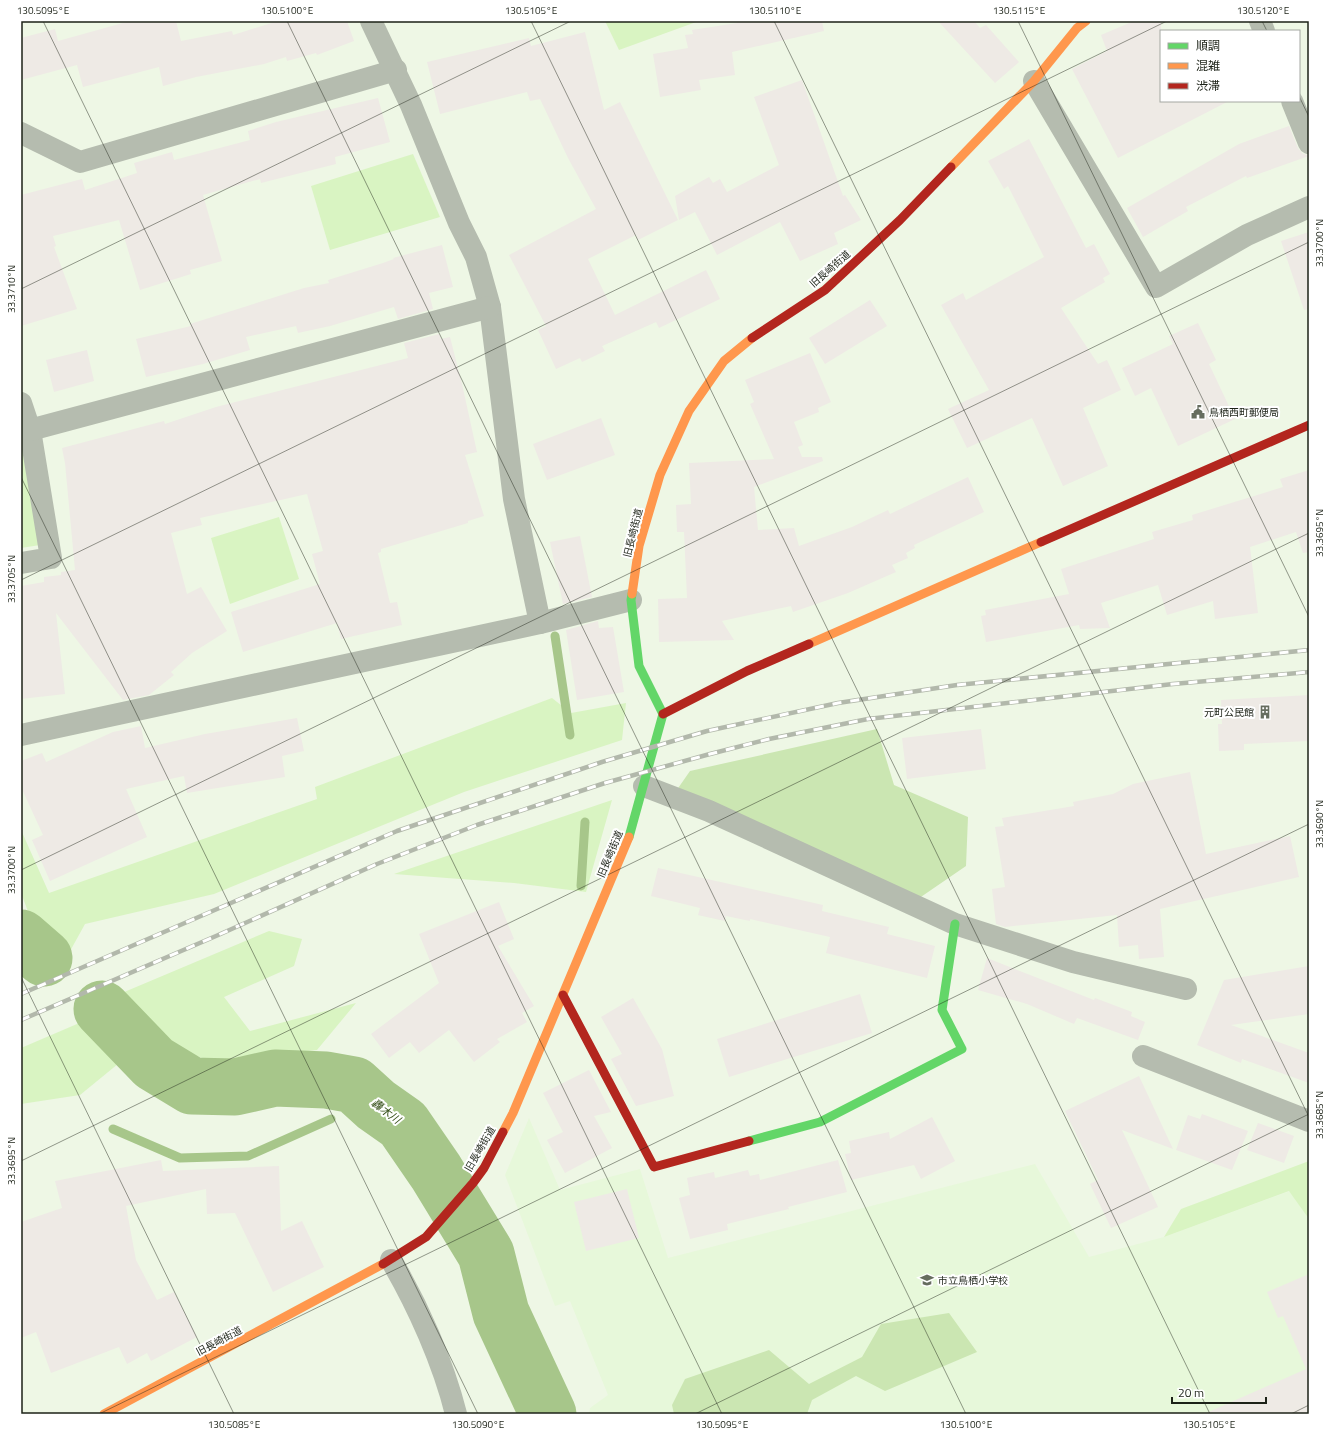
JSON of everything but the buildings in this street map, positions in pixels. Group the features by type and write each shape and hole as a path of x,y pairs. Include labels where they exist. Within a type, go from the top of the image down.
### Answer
{"street":[{"path":"371,21 396,70 459,223 476,257 490,307 500,372 514,499 540,622"},
{"name":"旧長崎街道","path":"104,1414 391,1260 426,1237 473,1183 484,1168 513,1113 632,830 644,786 663,714 639,666 631,600 640,546 660,475 689,411 724,361 761,331 825,290 900,220 1034,81 1076,28 1086,21"},
{"path":"21,133 80,162 396,70"},
{"path":"1034,81 1156,287 1247,235 1309,207"},
{"path":"1292,102 1309,143"},
{"path":"30,430 490,307"},
{"path":"21,403 30,430 51,558 21,563"},
{"path":"663,714 747,671 1309,425"},
{"path":"21,735 540,622 631,600"},
{"path":"644,786 709,811 954,924 1073,962 1186,989"},
{"path":"563,994 654,1166 820,1122 962,1049 942,1010 954,924"},
{"path":"1143,1056 1309,1121"},
{"path":"391,1260 402,1278 435,1352 452,1397 456,1414"}],"shaded area":[{"path":"605,21 699,21 619,50"},
{"path":"413,154 440,217 330,250 311,186"},
{"path":"21,436 40,545 21,548"},
{"path":"279,517 299,579 230,604 211,538"},
{"path":"552,698 571,713 626,703 622,740 464,792 214,894 85,924 69,953 29,914 21,893 21,830 49,893 317,799 315,787"},
{"path":"612,800 586,892 514,883 394,874"},
{"path":"269,931 302,939 294,966 224,997 250,1031 356,1003 317,1050 213,1062 169,1046 110,998"},
{"path":"21,954 34,968 21,973"},
{"path":"84,1021 124,1059 80,1095 21,1104 21,1048"},
{"name":"市立鳥栖小学校","path":"529,1118 560,1190 640,1169 668,1258 1035,1164 1089,1257 1164,1237 1290,1191 1309,1219 1309,1414 589,1414 590,1408 608,1395 570,1301 555,1306 505,1175"},
{"path":"1309,1161 1309,1219 1289,1191 1164,1237 1181,1209"}],"green space":[{"path":"877,729 894,785 968,817 966,866 915,901 674,794 690,771"},
{"path":"949,1313 977,1352 885,1391 856,1376 812,1400 807,1414 674,1414 672,1405 685,1379 769,1350 809,1384 862,1357 881,1324"}],"waterway":[{"path":"555,636 570,735"},
{"path":"581,886 585,822"},
{"name":"轟木川","path":"21,938 44,958"},
{"name":"轟木川","path":"102,1009 154,1063 192,1086 235,1087 275,1078 326,1080 354,1085 376,1105 403,1124 436,1172 486,1254 501,1313 548,1414"},
{"path":"113,1129 180,1158 248,1156 331,1119"}],"railway":[{"path":"21,994 397,831 602,762 707,731 838,703 957,685 1309,650"},
{"path":"21,1020 216,936 377,864 477,825 605,783 710,754 769,739 868,719 1173,684 1309,672"}],"traffic: fast":[{"path":"629,837 663,714 639,666 631,600 632,594"},
{"path":"749,1141 820,1122 962,1049 942,1010 955,924"}],"traffic: slow":[{"path":"951,167 1034,81 1077,28 1086,21"},
{"path":"632,594 639,546 660,475 689,411 724,361 752,338"},
{"path":"809,644 1041,542"},
{"path":"503,1132 513,1113 629,837"},
{"path":"104,1414 383,1264"}],"traffic: jam":[{"path":"752,338 825,290 900,220 951,167"},
{"path":"1041,542 1309,425"},
{"path":"663,714 747,671 809,644"},
{"path":"563,995 654,1167 749,1141"},
{"path":"383,1264 426,1237 473,1183 484,1168 503,1132"}],"place":[{"name":"鳥栖西町郵便局","path":"1198,412"},
{"name":"元町公民館","path":"1265,712"},
{"name":"市立鳥栖小学校","path":"927,1280"}]}
